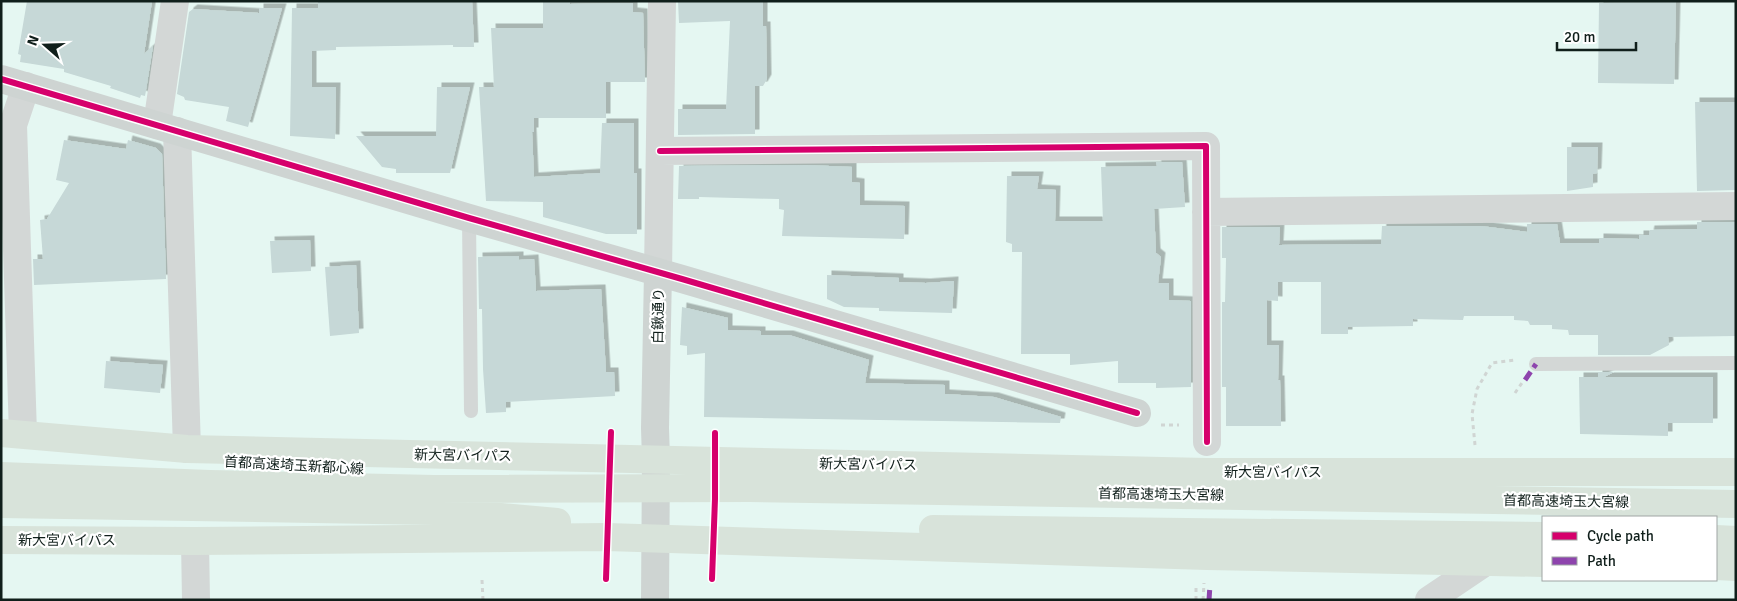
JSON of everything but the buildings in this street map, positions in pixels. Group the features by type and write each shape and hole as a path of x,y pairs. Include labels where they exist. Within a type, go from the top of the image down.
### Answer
{"highway":[{"name":"新大宮バイパス","path":"8,438 187,449 1207,472 1736,472"},
{"name":"首都高速埼玉新都心線","path":"8,438 587,488"},
{"path":"1,476 210,484 434,489 587,488"},
{"name":"首都高速埼玉大宮線","path":"587,488 788,489 1736,504"},
{"path":"1,504 434,511 563,522 739,526 1542,536"},
{"path":"1,533 372,530 563,522"},
{"name":"新大宮バイパス","path":"1,540 196,541 607,537 1197,555 1542,563"},
{"path":"1717,539 1736,540"},
{"path":"1717,566 1736,566"}],"street":[{"path":"175,1 167,128 187,449"},
{"name":"白鍬通り","path":"655,600 656,459 654,428 662,1"},
{"path":"8,438 7,127 14,83 1137,413"},
{"path":"660,152 1206,146 1207,442"},
{"path":"1206,212 1736,206"},
{"path":"196,541 196,600"},
{"path":"1429,600 1487,562"}],"lane":[{"path":"469,218 471,411"},
{"path":"1536,364 1736,363"}],"path":[{"path":"1475,446 1472,414 1477,389 1492,363 1512,360 1536,364"},
{"path":"1515,393 1525,380"},
{"path":"482,580 483,600"},
{"path":"1196,584 1196,600"}],"marked path":[{"path":"1525,380 1536,364"},
{"path":"1209,600 1210,585"}],"cycle path":[{"path":"1,79 1137,413"},
{"path":"660,151 1206,146 1207,442"},
{"path":"606,579 611,432"},
{"path":"712,579 715,433"}]}
